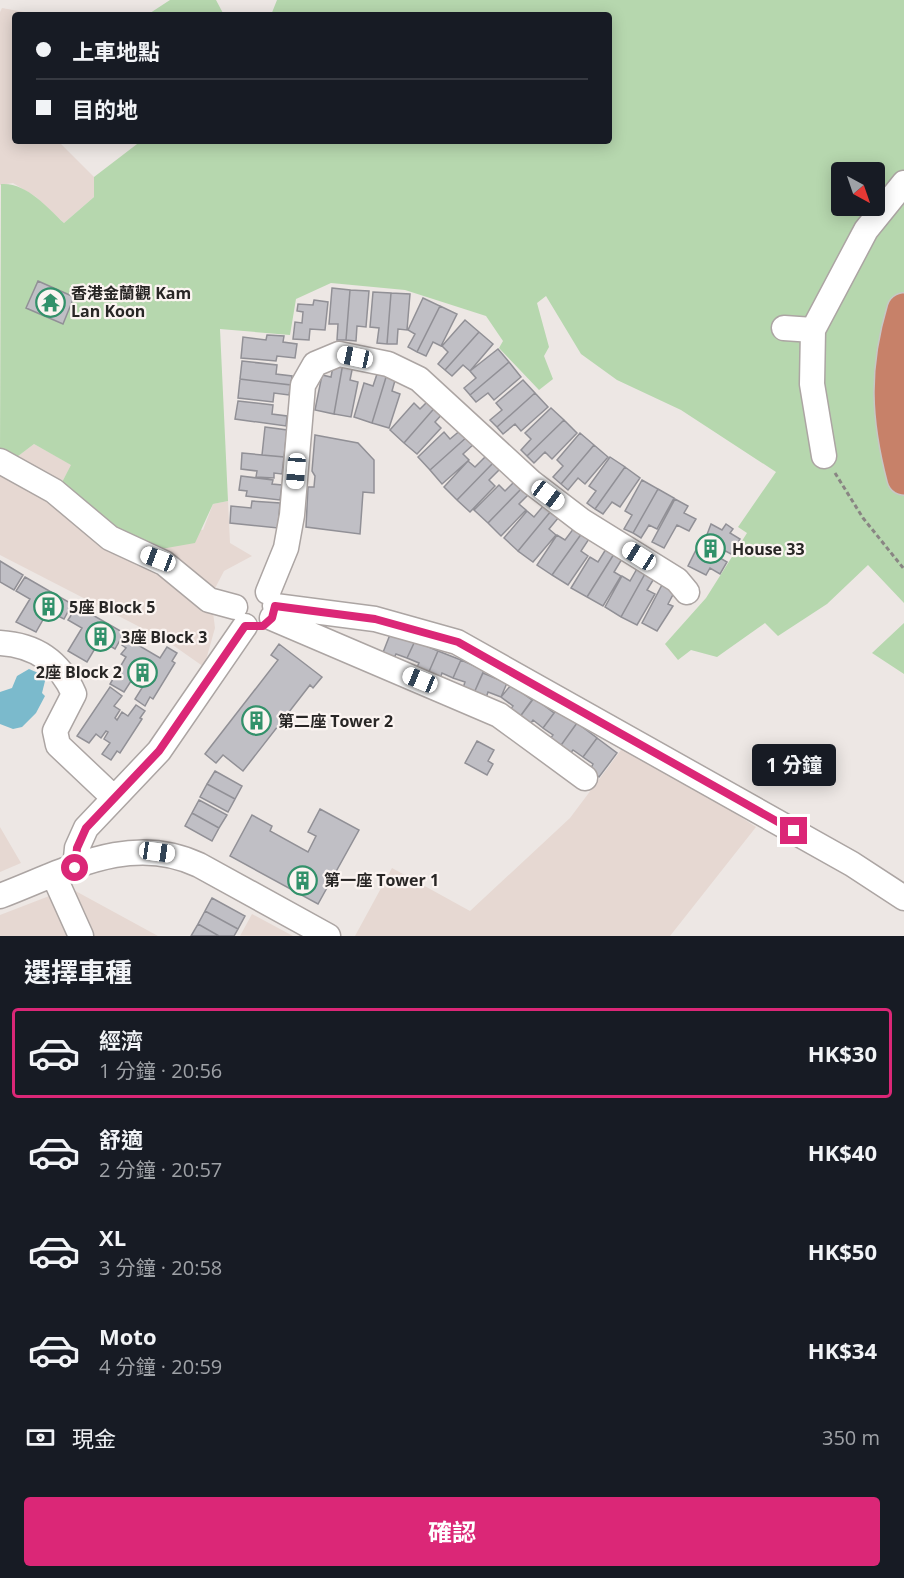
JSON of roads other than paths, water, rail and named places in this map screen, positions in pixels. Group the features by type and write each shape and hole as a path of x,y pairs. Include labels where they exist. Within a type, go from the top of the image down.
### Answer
{"highway":[{"path":"904,310 893,352 890,395 894,437 904,478"}],"street":[{"path":"824,456 812,384 813,330 866,230 904,183"},
{"path":"784,328 813,330"},
{"path":"0,461 54,491 110,538 164,563 209,600 263,626 272,605 292,515 303,385 315,364 339,354 388,364 418,379 531,482 582,521 677,580 687,592"},
{"path":"81,936 65,872 81,837 176,729 240,616 239,595 250,588 272,605 500,715 585,778"},
{"path":"272,605 375,619 458,642 852,864 904,898"},
{"path":"0,643 20,644 42,653 66,676 74,694 55,731 58,746 114,798"},
{"path":"0,896 112,854 141,851 171,854 199,865 328,936"}],"water":[{"path":"29,669 43,675 45,681 42,693 45,696 36,713 22,727 13,729 0,724 0,692 12,688 17,676"}],"place":[{"name":"香港金蘭觀 Kam Lan Koon","path":"50,302"},
{"name":"House 33","path":"711,549"},
{"name":"5座 Block 5","path":"48,607"},
{"name":"3座 Block 3","path":"100,637"},
{"name":"2座 Block 2","path":"143,672"},
{"name":"第二座 Tower 2","path":"257,721"},
{"name":"第一座 Tower 1","path":"303,880"}]}
